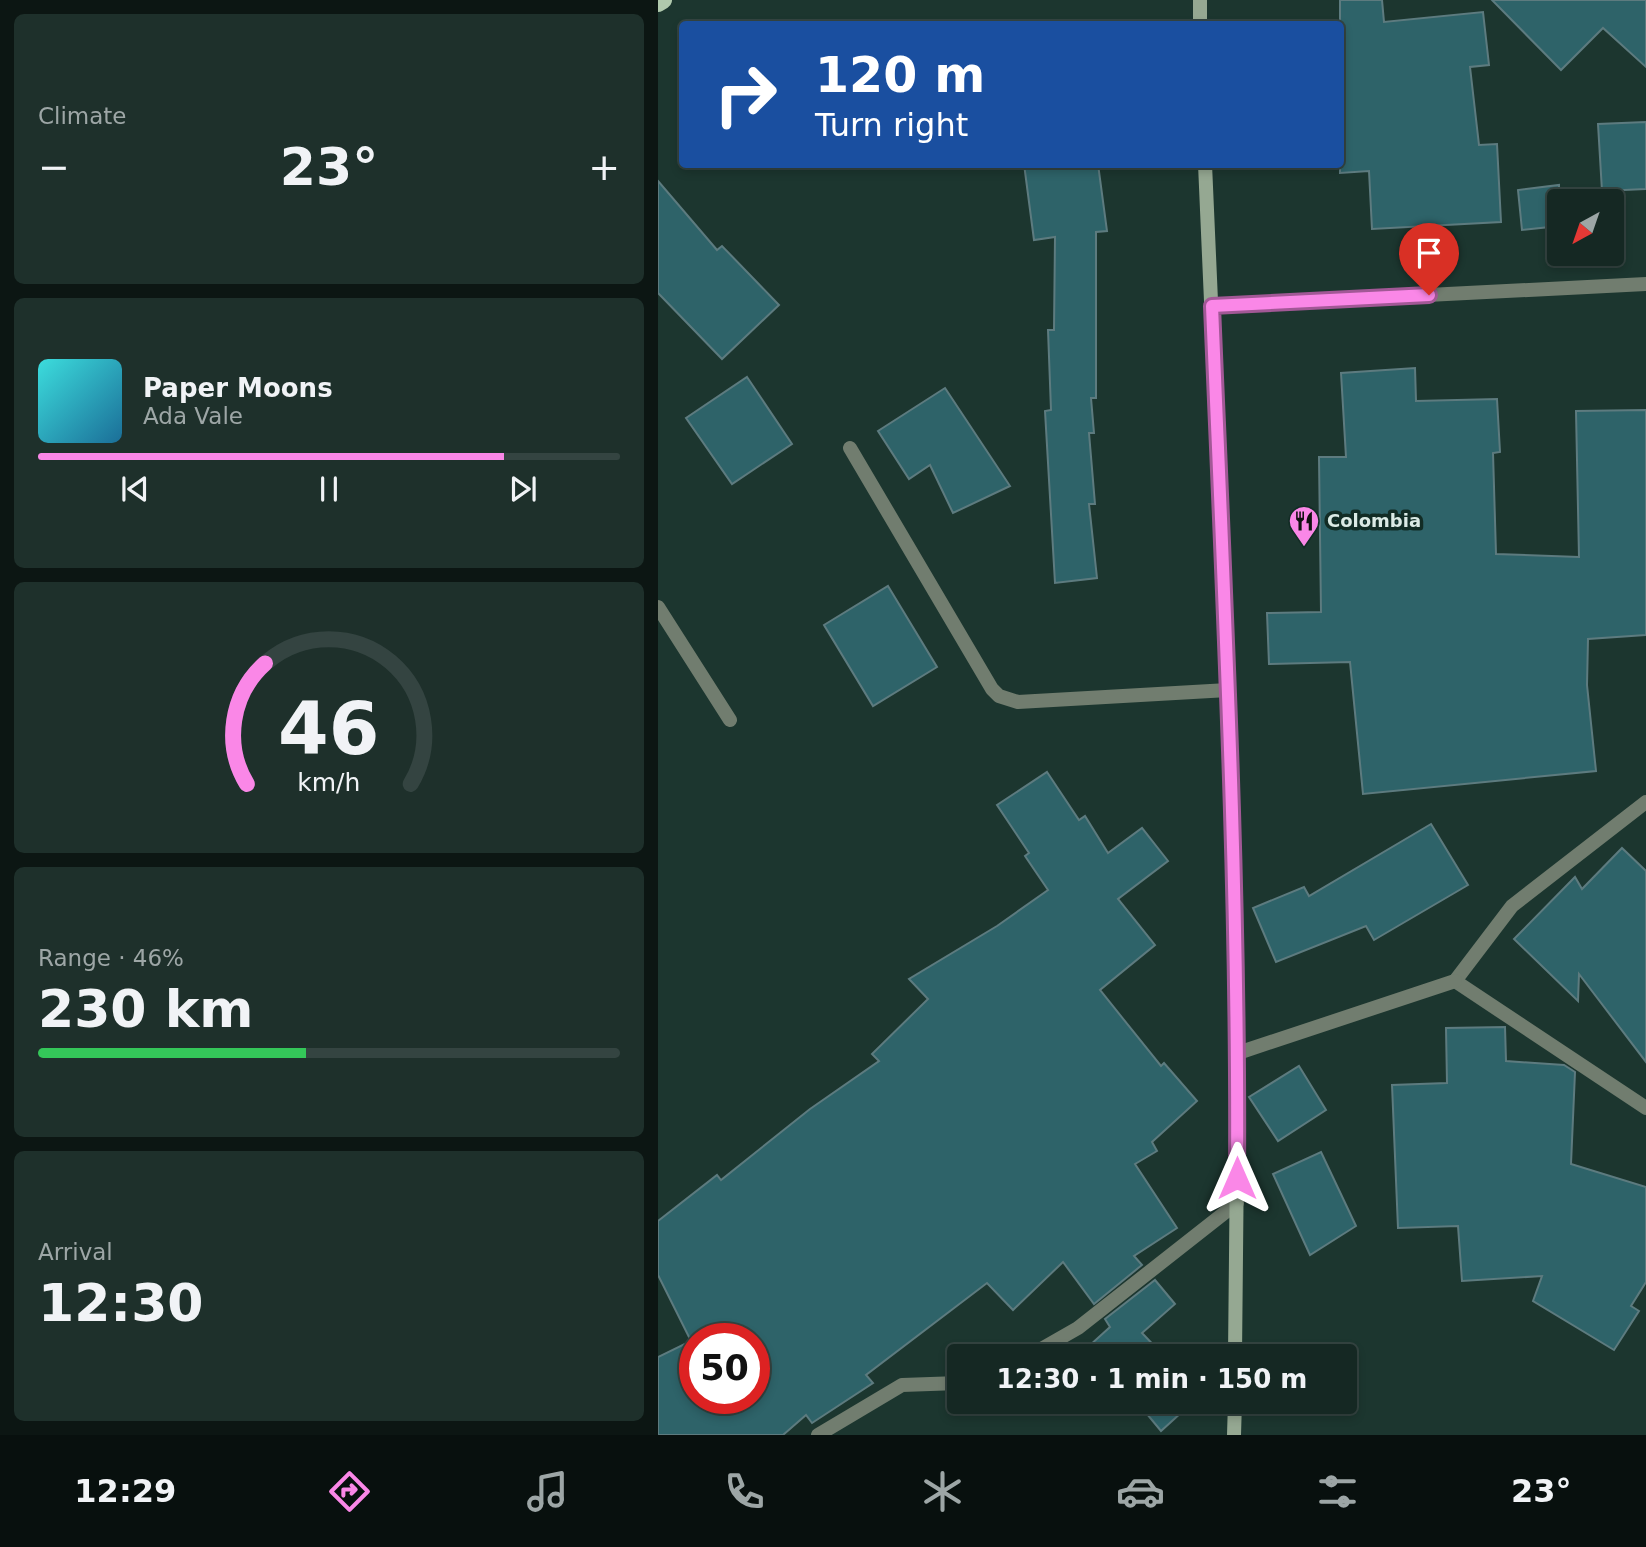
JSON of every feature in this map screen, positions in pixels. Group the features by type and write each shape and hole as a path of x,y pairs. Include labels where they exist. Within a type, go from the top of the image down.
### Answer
{"main road":[{"path":"658,4 663,0"},
{"path":"1200,0 1200,21"},
{"path":"1205,168 1228,690 1238,1053 1236,1344"},
{"path":"1234,1435 1235,1414"}],"street":[{"path":"1212,306 1646,284"},
{"path":"850,448 992,689 999,696 1018,702 1228,690"},
{"path":"658,607 730,720"},
{"path":"1238,1053 1455,981 1512,906 1646,802"},
{"path":"1455,981 1646,1108"},
{"path":"1050,1344 1078,1328 1237,1203"},
{"path":"818,1435 902,1385 947,1383"}],"building":[{"path":"1340,0 1382,0 1384,22 1483,12 1489,65 1470,67 1479,145 1497,144 1501,222 1372,229 1369,171 1340,173 1340,168 1344,168 1344,21 1340,21"},
{"path":"1492,0 1646,0 1646,67 1603,28 1561,70"},
{"path":"1646,122 1646,189 1602,189 1598,124"},
{"path":"1025,168 1099,168 1107,231 1096,232 1096,398 1091,398 1094,433 1089,433 1095,504 1089,504 1097,578 1055,583 1045,411 1051,410 1048,330 1054,330 1055,237 1034,240"},
{"path":"658,181 717,250 722,246 779,305 722,359 658,293"},
{"path":"1559,185 1559,189 1547,189 1547,227 1522,230 1518,190"},
{"path":"1415,368 1416,401 1497,399 1500,452 1493,453 1496,554 1579,557 1576,411 1646,410 1646,635 1588,639 1587,685 1596,771 1363,794 1350,662 1269,664 1267,613 1321,612 1319,457 1346,457 1341,373"},
{"path":"747,377 792,444 732,484 686,418"},
{"path":"945,388 1010,486 953,513 930,465 909,479 878,431"},
{"path":"888,586 937,667 873,706 824,625"},
{"path":"1047,772 1079,820 1085,816 1108,853 1142,828 1168,861 1118,899 1155,945 1100,990 1161,1066 1164,1063 1197,1101 1152,1142 1157,1151 1135,1164 1177,1228 1134,1256 1142,1265 1094,1304 1063,1262 1013,1310 987,1283 866,1375 873,1383 812,1423 806,1415 783,1435 658,1435 658,1357 679,1347 679,1414 770,1414 770,1323 682,1323 658,1275 658,1221 717,1175 721,1180 810,1109 879,1061 872,1054 928,999 909,979 997,926 1048,890 1025,856 1029,853 997,805"},
{"path":"1431,824 1468,885 1374,940 1366,926 1276,962 1253,908 1304,887 1309,896"},
{"path":"1622,848 1646,871 1646,1062 1579,974 1578,1001 1514,939 1575,877 1582,889"},
{"path":"1505,1027 1506,1061 1564,1065 1575,1072 1571,1164 1646,1187 1646,1282 1631,1306 1639,1311 1614,1350 1533,1301 1542,1276 1462,1281 1458,1226 1398,1228 1392,1085 1447,1083 1446,1028"},
{"path":"1299,1066 1326,1110 1278,1141 1249,1097"},
{"path":"1321,1152 1356,1226 1310,1255 1273,1174"},
{"path":"1155,1280 1175,1304 1142,1333 1153,1344 1091,1344 1110,1327 1105,1319"},
{"path":"1147,1414 1180,1414 1161,1431"}],"place":[{"name":"Colombia","path":"1304,548"}],"route":[{"path":"1237,1178 1238,1053 1229,718 1212,306 1429,295"}]}
